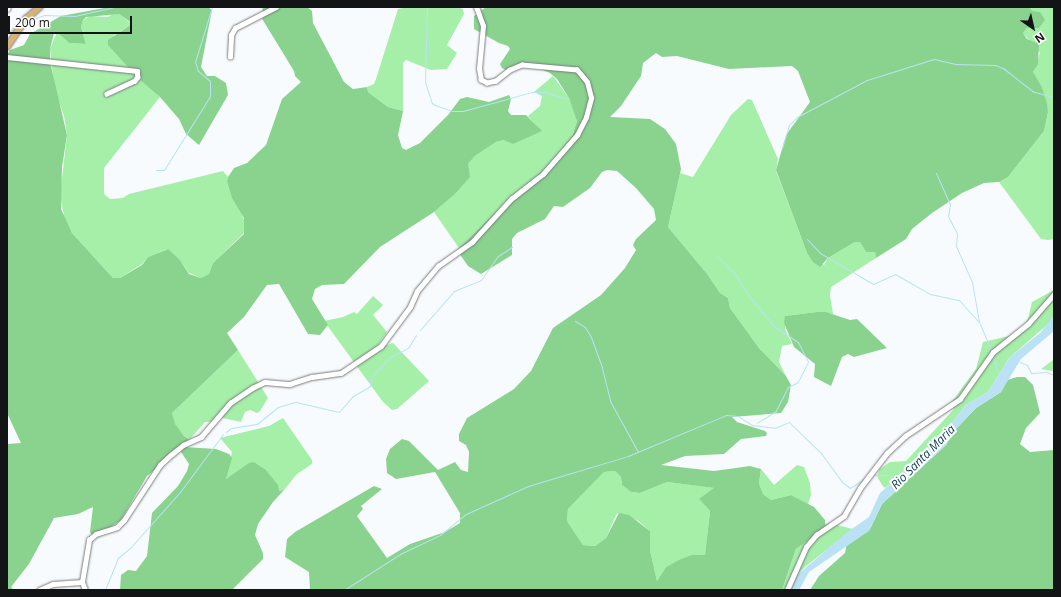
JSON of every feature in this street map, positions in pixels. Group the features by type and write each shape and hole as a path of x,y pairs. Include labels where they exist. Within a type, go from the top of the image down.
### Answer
{"main road":[{"path":"7,47 26,19 38,7"}],"street":[{"path":"230,57 231,35 235,28 276,7"},
{"path":"85,590 82,582 90,540 96,534 117,526 124,520 160,465 183,445 201,437 230,403 252,388 265,382 290,384 312,377 341,373 381,346 410,307 417,291 438,266 472,242 511,199 543,174 577,135 586,118 591,98 585,77 577,70 522,65 510,70 496,81 487,83 481,80 479,75 483,26 476,7"},
{"path":"7,57 137,71 138,77 135,81 107,94"},
{"path":"787,590 806,547 816,535 844,516 860,488 887,453 905,436 960,399 993,352 1028,324 1054,294"},
{"path":"38,590 53,584 82,582"}],"green space":[{"path":"110,7 208,7 212,10 201,67 207,76 215,76 226,83 228,95 199,145 186,134 179,119 160,97 138,78 108,45 108,40 132,24 129,21 119,14 86,17 83,20 81,27 86,44 69,43 57,32 54,33 50,49 50,62 67,135 62,167 61,209 72,233 113,278 120,278 142,265 148,257 168,249 180,260 189,274 201,278 209,274 213,263 244,234 244,218 232,198 227,181 228,177 234,168 247,163 266,145 282,99 301,82 295,76 294,71 261,17 263,7 307,7 312,11 313,23 344,82 353,89 367,87 368,92 388,107 403,111 398,135 402,148 406,150 420,143 448,115 460,99 467,97 489,102 509,95 511,99 508,111 511,115 526,115 542,131 513,144 504,140 496,142 475,156 468,164 470,177 454,195 434,212 380,247 344,284 322,285 315,289 312,299 328,325 320,335 308,334 279,284 267,285 244,317 227,333 238,350 172,413 175,424 184,436 189,439 184,447 216,449 229,454 232,458 226,479 249,463 254,462 265,469 278,485 279,491 284,490 273,502 258,524 255,535 263,553 263,559 232,590 120,590 121,575 128,570 136,571 147,556 152,513 178,486 187,471 189,464 181,452 183,447 147,476 121,520 94,539 90,532 93,507 78,514 54,518 29,564 11,587 14,590 7,590 7,444 21,443 7,413 7,55 10,50 24,45 30,34 61,16"},
{"path":"408,7 457,7 463,9 464,14 447,45 457,53 447,69 431,70 406,60 403,63 403,111 388,107 368,92 367,87 374,84 376,79 398,9"},
{"path":"486,7 1029,7 1032,11 1040,12 1045,20 1039,28 1027,28 1023,33 1027,39 1039,44 1038,64 1033,72 1042,87 1047,104 1048,112 1044,131 1008,177 999,182 984,183 962,193 932,213 912,229 906,239 876,258 875,252 866,252 860,242 855,242 828,258 820,267 813,262 807,253 776,170 786,135 810,102 798,71 792,66 729,69 677,56 662,57 656,53 643,63 641,76 621,106 610,117 650,119 665,129 676,144 681,169 668,227 708,275 720,293 728,298 730,308 759,348 786,376 791,385 788,402 781,413 732,417 737,422 765,431 767,433 766,436 741,439 724,454 685,456 661,465 714,471 750,466 761,469 759,483 763,494 771,500 791,495 814,507 825,520 825,527 796,549 782,590 310,590 309,572 285,557 287,539 295,532 374,486 382,489 361,506 363,509 357,516 387,558 410,544 445,532 460,523 460,513 435,472 396,479 387,473 386,459 390,449 402,439 409,441 438,470 455,462 461,470 468,472 469,452 466,445 459,441 459,434 467,418 514,389 531,371 553,328 601,295 625,268 636,250 633,245 636,239 656,220 654,209 636,188 617,171 607,170 602,172 590,188 563,207 554,206 545,219 517,233 512,239 512,255 481,274 468,266 457,250 506,202 544,169 572,137 577,121 569,98 557,79 550,73 531,65 508,71 502,68 500,64 510,49 508,46 499,43 474,29 474,16","holes":["615,471 621,477 622,485 631,492 640,493 667,482 714,488 699,499 710,511 705,555 691,555 666,567 657,581 650,550 650,531 629,515 619,513 606,538 595,546 583,545 567,521 568,509 604,472"]},
{"path":"1029,7 1054,7 1054,239 1048,240 1041,239 999,182 1008,177 1044,131 1048,112 1042,87 1033,73 1040,53 1023,33 1027,28 1039,28"},
{"path":"113,14 119,14 132,24 113,36 145,83 160,97 104,168 104,194 110,199 123,198 129,194 223,171 228,177 227,181 246,224 243,234 213,263 209,274 201,278 189,273 180,260 167,249 148,257 142,264 120,278 113,278 72,233 65,220 60,196 67,135 64,116 54,87 50,49 57,32 69,43 86,44 81,27 83,20 90,16 108,17"},
{"path":"553,76 569,98 575,112 577,121 572,137 544,169 506,202 459,248 434,212 454,195 468,164 475,156 496,142 541,131 528,116 540,106 542,96 534,92"},
{"path":"748,99 752,100 778,159 776,171 807,253 824,265 828,258 855,242 860,242 866,252 875,252 876,258 831,287 830,295 833,314 817,312 785,316 785,329 792,344 782,346 779,362 786,376 759,348 730,308 728,298 720,293 708,275 668,227 680,173 693,177 731,115"},
{"path":"1054,290 1054,315 1048,324 1009,358 988,392 966,405 939,439 885,488 877,476 880,469 890,462 906,461 954,409 951,403 976,369 983,342 1009,336 1023,327 1028,319 1032,302"},
{"path":"373,296 383,305 373,315 387,332 378,345 380,347 393,343 429,381 397,409 392,410 383,402 324,321 343,317 354,312 357,314"},
{"path":"826,312 850,320 857,319 887,348 854,357 848,354 842,357 831,386 814,377 815,364 794,347 784,323 785,316"},
{"path":"238,350 268,398 260,411 257,413 250,410 245,412 241,422 218,417 210,422 205,422 190,439 184,436 174,424 172,413"},
{"path":"1054,359 1054,371 1041,369 1053,360"},
{"path":"1017,377 1025,377 1033,385 1040,413 1026,428 1020,444 1030,452 1054,450 1054,590 810,590 819,576 845,553 847,543 870,529 882,504 946,445 955,430 976,408 1001,392 1007,380"},
{"path":"283,418 312,460 312,464 297,474 284,490 279,491 265,469 254,462 226,479 232,452 220,438 269,426"},
{"path":"797,465 804,467 810,483 811,495 808,504 791,495 771,500 763,494 759,483 761,469 774,485"},
{"path":"615,471 621,477 622,485 631,492 640,493 667,482 715,488 700,500 710,511 705,555 691,555 666,567 657,581 650,550 650,531 637,520 617,513 606,538 595,546 583,545 567,521 568,509 604,472"},
{"path":"837,522 837,525 853,529 806,566 796,576 791,590 782,590 796,549 807,539 819,533 825,524"}],"water":[{"name":"Rio Santa Maria","path":"1054,315 1054,331 1021,359 1001,392 976,408 955,430 946,445 882,504 869,531 809,572 799,590 791,590 795,577 846,533 869,517 880,493 939,439 966,405 988,392 1009,358 1040,333"}],"waterway":[{"path":"31,20 44,15 75,16 113,7"},
{"path":"156,170 164,170 210,96 210,81 198,71 195,62 212,7"},
{"path":"427,7 425,82 432,103 435,105 452,111 463,111 532,92 545,92 568,99"},
{"path":"7,34 19,22"},
{"path":"782,148 789,125 797,117 867,80 934,59 955,64 995,65 1003,68 1034,92 1054,97"},
{"path":"936,173 950,204 948,216 957,234 956,246 972,282 979,321"},
{"path":"807,239 820,253 873,284 895,274 930,294 959,300 980,323"},
{"path":"420,330 454,291 481,280 498,256 512,247"},
{"path":"716,255 736,275 748,295 774,326 798,342 808,362 798,382 788,387 776,411 757,423"},
{"path":"575,321 585,327 591,337 602,368 610,401 638,452"},
{"path":"980,324 991,350"},
{"path":"226,432 231,428 257,424 278,407 296,402 339,412 353,396 370,386 370,379 389,358 408,348 416,335"},
{"path":"993,357 998,373"},
{"path":"1020,362 1027,365 1031,373 1046,372 1054,375"},
{"path":"344,590 400,554 440,535 466,514 528,486 628,456 726,415 738,416 752,425 775,428 789,422 821,453 842,482 850,488 864,479"},
{"path":"105,590 118,558 131,547 180,492 223,434"},
{"name":"Rio Santa Maria","path":"873,475 888,475 894,479"}]}
